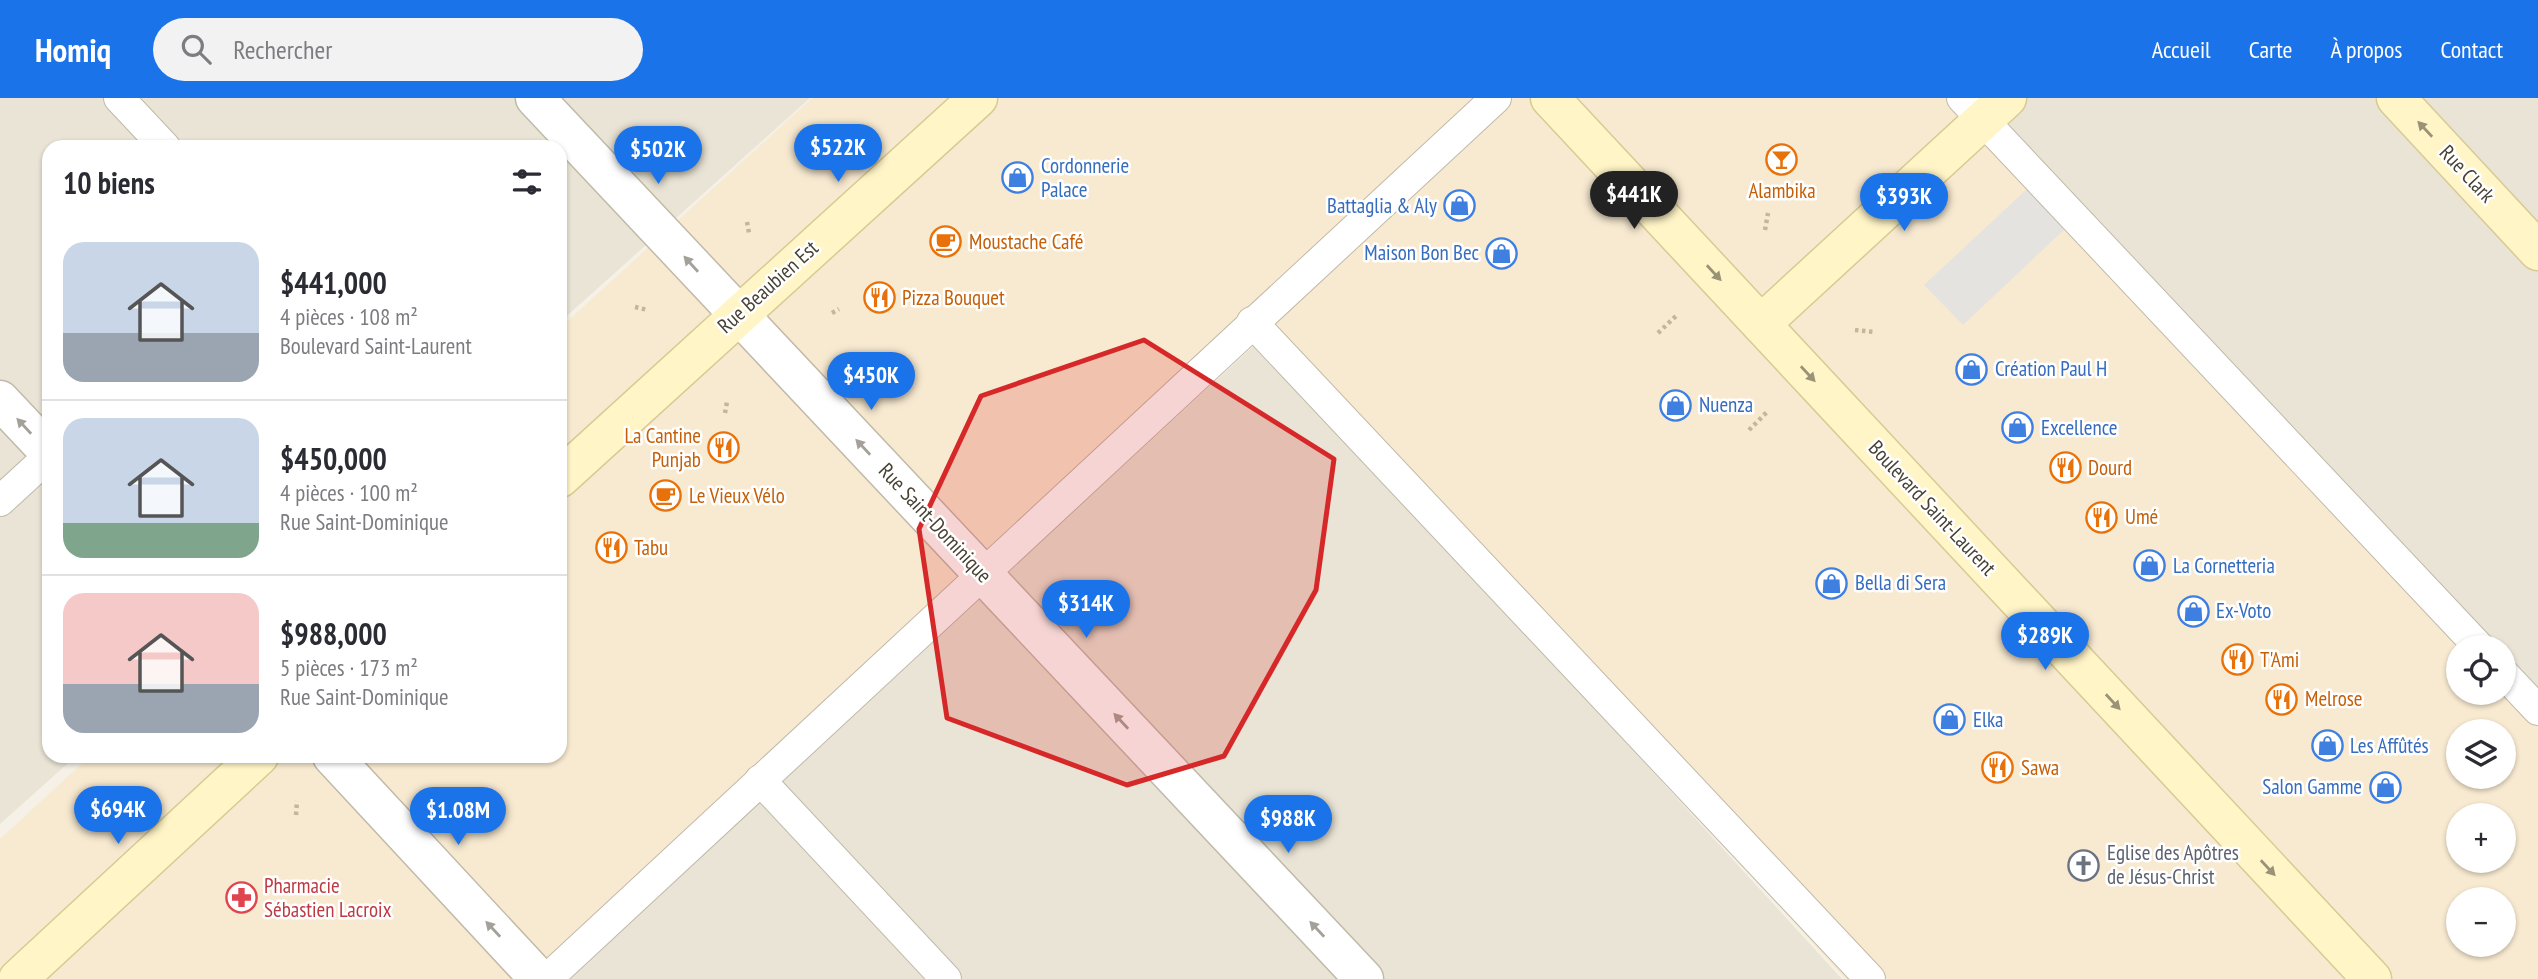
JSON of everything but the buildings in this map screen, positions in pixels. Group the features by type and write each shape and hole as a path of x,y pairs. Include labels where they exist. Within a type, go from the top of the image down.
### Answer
{"main road":[{"name":"Rue Beaubien Est","path":"567,472 978,98"},
{"name":"Boulevard Saint-Laurent","path":"1550,98 2372,979"},
{"name":"Rue Clark","path":"2396,98 2538,251"},
{"path":"1761,324 1984,105"},
{"path":"18,979 251,763"}],"street":[{"name":"Rue Saint-Dominique","path":"535,98 1364,979"},
{"path":"0,400 42,446"},
{"path":"338,763 539,979"}],"lane":[{"path":"119,98 158,140"},
{"path":"547,979 1496,98"},
{"path":"1984,105 2468,635"},
{"path":"1252,322 1870,979"},
{"path":"0,501 42,461"},
{"path":"2516,687 2538,710"},
{"path":"760,780 946,979"}],"path":[{"path":"1765,230 1768,214"},
{"path":"747,222 749,233"},
{"path":"635,307 648,310"},
{"path":"832,313 839,309"},
{"path":"1658,333 1676,316"},
{"path":"1855,330 1874,332"},
{"path":"725,413 727,402"},
{"path":"1749,430 1767,412"},
{"path":"296,815 297,801"}],"highlighted area":[{"path":"1144,340 1334,459 1316,590 1224,756 1127,785 947,718 919,529 981,396"}],"shaded area":[{"path":"0,98 810,98 567,316 567,140 42,140 42,763 68,763 0,824"},
{"path":"812,98 1961,98 2468,635 2446,635 2446,705 2516,705 2516,699 2538,710 2538,979 1845,979 1252,322 556,979 0,979 0,839 82,763 567,763 567,322"},
{"path":"1962,98 2538,98 2538,693 2516,671 2516,635 2482,635"},
{"path":"2028,188 2066,228 1963,325 1924,285"},
{"path":"1259,341 1842,979 566,979"}],"place":[{"name":"Alambika","path":"1782,159"},
{"name":"Cordonnerie Palace","path":"1018,178"},
{"name":"Battaglia & Aly","path":"1460,206"},
{"name":"Moustache Café","path":"946,242"},
{"name":"Maison Bon Bec","path":"1502,253"},
{"name":"Pizza Bouquet","path":"879,298"},
{"name":"Création Paul H","path":"1972,369"},
{"name":"Nuenza","path":"1676,405"},
{"name":"Excellence","path":"2018,428"},
{"name":"La Cantine Punjab","path":"724,448"},
{"name":"Dourd","path":"2065,468"},
{"name":"Le Vieux Vélo","path":"666,496"},
{"name":"Umé","path":"2102,517"},
{"name":"Tabu","path":"611,548"},
{"name":"La Cornetteria","path":"2150,566"},
{"name":"Bella di Sera","path":"1832,583"},
{"name":"Ex-Voto","path":"2193,611"},
{"name":"T'Ami","path":"2237,660"},
{"name":"Melrose","path":"2282,699"},
{"name":"Elka","path":"1950,720"},
{"name":"Les Affûtés","path":"2327,746"},
{"name":"Sawa","path":"1998,768"},
{"name":"Salon Gamme","path":"2385,787"},
{"name":"Eglise des Apôtres de Jésus-Christ","path":"2084,865"},
{"name":"Pharmacie Sébastien Lacroix","path":"241,898"}]}
